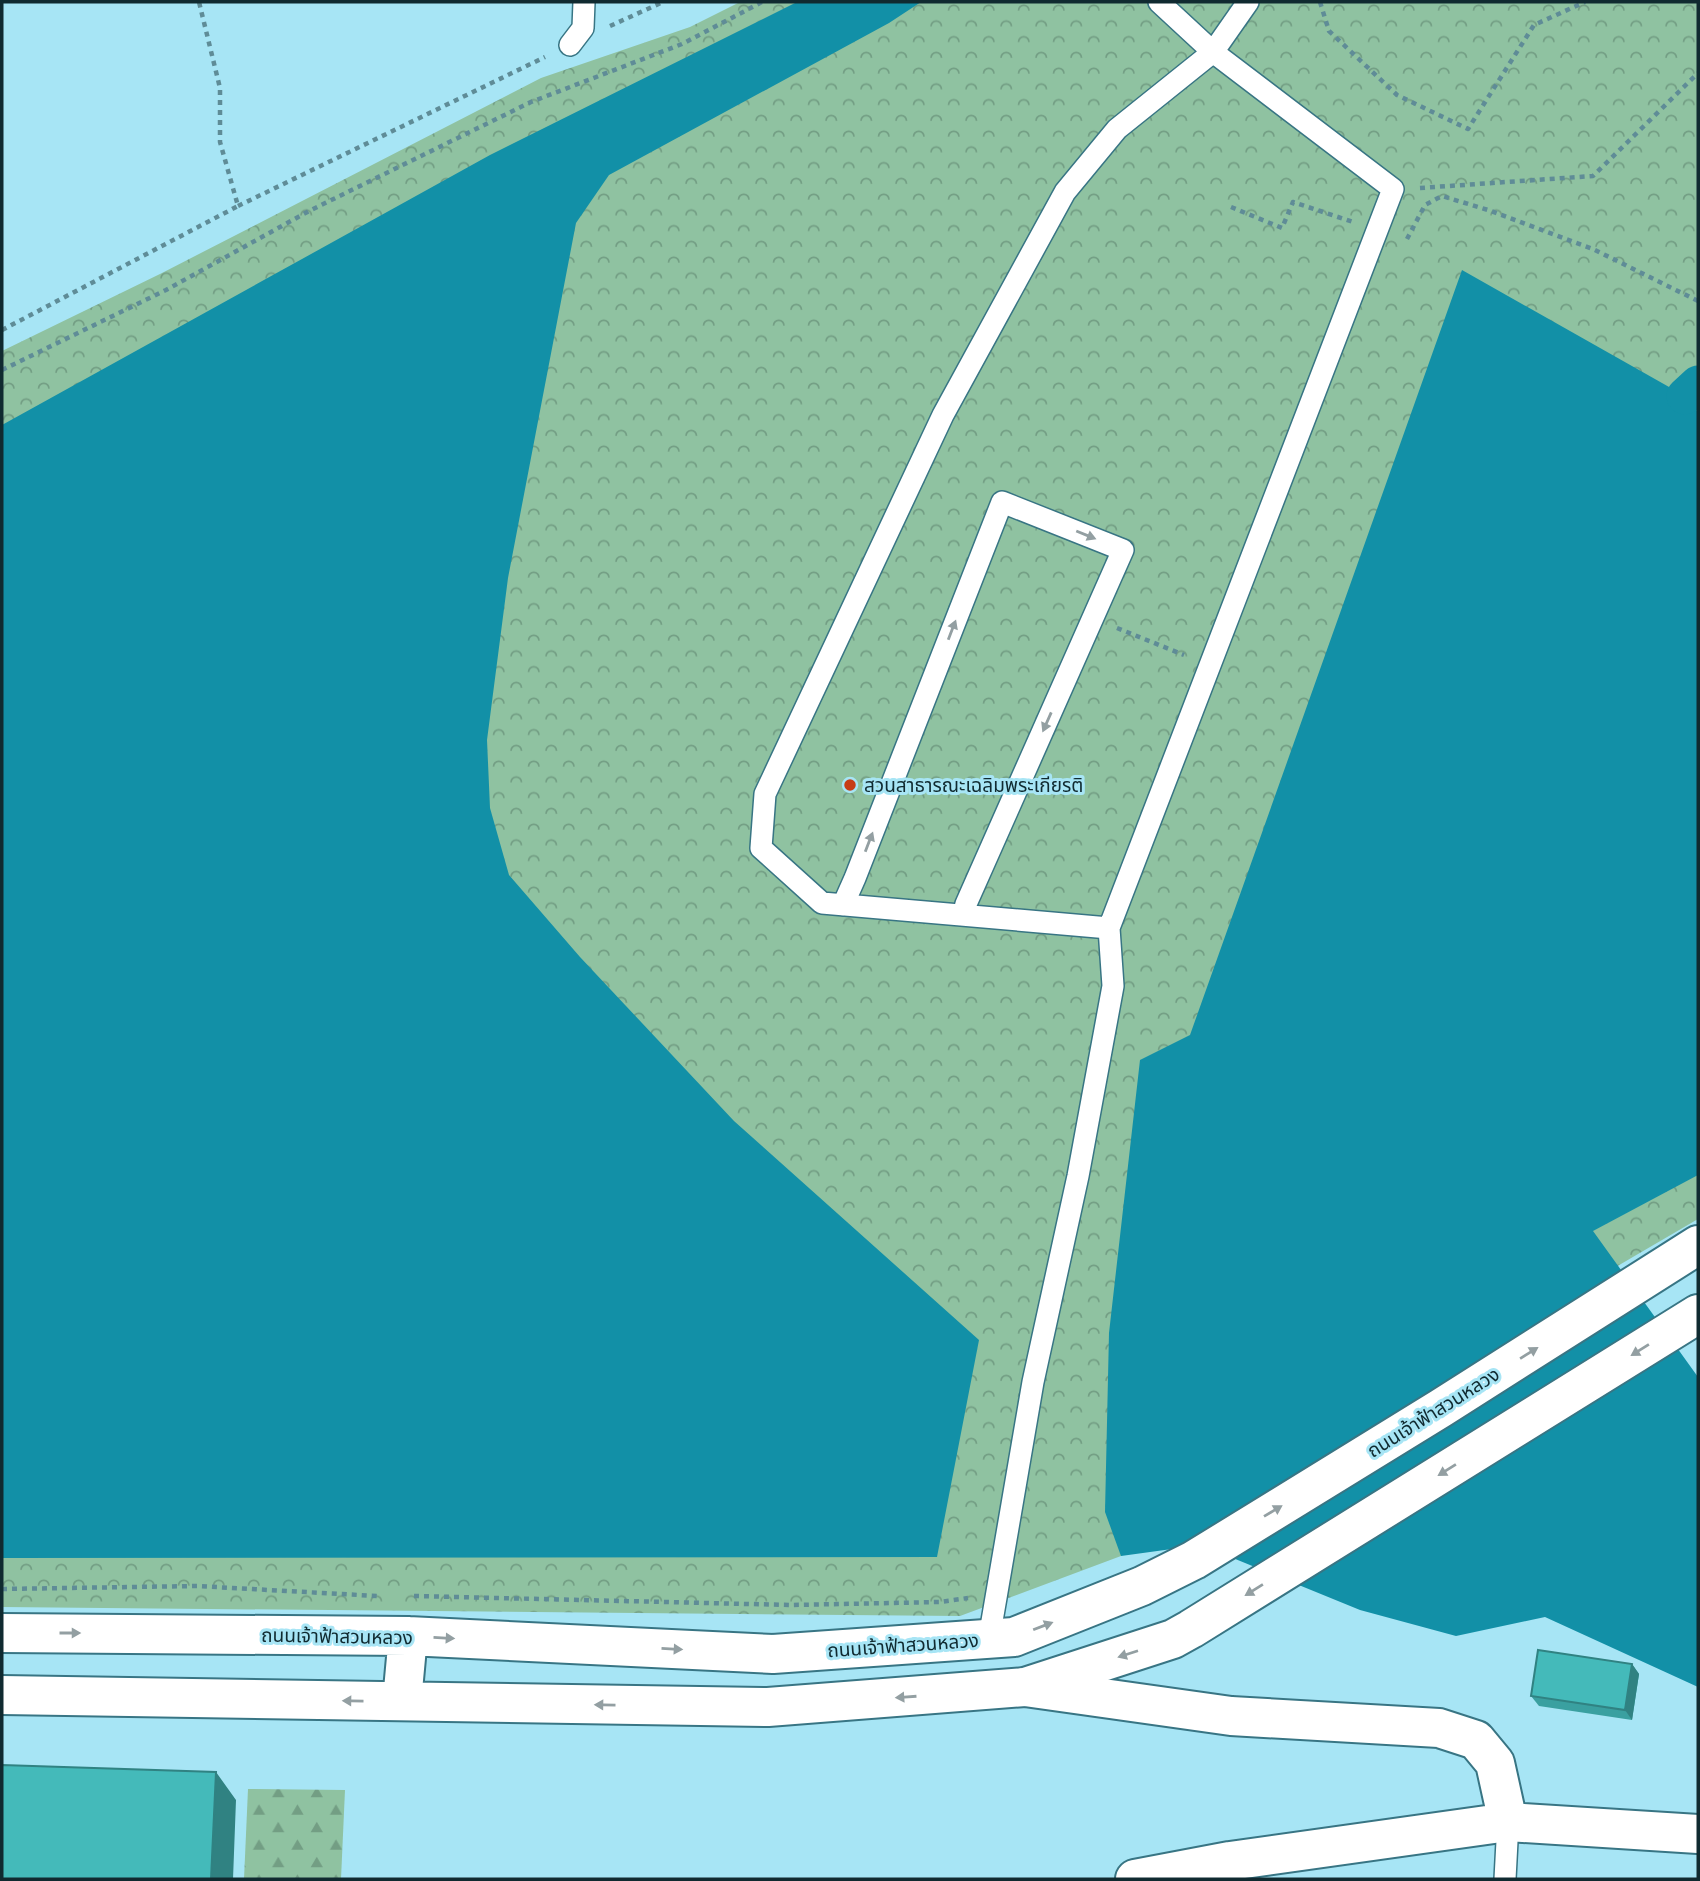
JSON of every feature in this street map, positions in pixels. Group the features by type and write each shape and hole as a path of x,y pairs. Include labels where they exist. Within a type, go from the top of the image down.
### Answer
{"main road":[{"name":"ถนนเจ้าฟ้าสวนหลวง","path":"2,1633 408,1636 773,1654 1014,1637 1142,1586 1194,1560 1698,1245"},
{"path":"1025,1687 1173,1639 1698,1314"},
{"path":"402,1701 408,1636"},
{"path":"2,1695 768,1707 1025,1687 1231,1716 1439,1728 1476,1740 1495,1763 1508,1822"},
{"path":"1135,1879 1232,1870 1508,1822 1698,1835"}],"lane":[{"path":"570,45 583,28 584,2"},
{"path":"988,1639 1033,1382 1078,1176 1113,986 1109,928 1393,189 1213,52 1159,2"},
{"path":"1109,928 822,903 761,848 765,794 943,415 1065,192 1117,129 1213,52 1248,2"},
{"path":"843,905 1002,502 1123,550 963,915"},
{"path":"1506,1879 1508,1822"}],"path":[{"path":"199,2 220,88 220,142 237,206"},
{"path":"2,330 237,206 663,2"},
{"path":"2,370 166,290 309,211 531,102 682,44 762,2"},
{"path":"1320,2 1329,31 1397,95 1468,129 1534,25 1585,2"},
{"path":"1393,189 1593,176 1698,73"},
{"path":"1404,244 1425,205 1442,196 1593,249 1698,301"},
{"path":"1231,207 1282,228 1293,202 1378,229"},
{"path":"1116,627 1210,666"},
{"path":"2,1589 197,1587 377,1596"},
{"path":"404,1596 791,1605 940,1602 997,1592"}],"green space":[{"name":"สวนสาธารณะเฉลิมพระเกียรติ","path":"740,2 1698,2 1698,1219 1121,1556 960,1616 2,1607 2,351 162,273 541,78 690,27"},
{"path":"248,1789 345,1790 341,1879 244,1879"}],"water":[{"path":"797,2 921,2 889,23 609,175 576,223 508,578 487,740 490,808 509,875 580,957 734,1121 979,1340 937,1557 2,1558 2,425 490,155"},
{"path":"1462,270 1685,396 1698,412 1698,1175 1593,1231 1698,1377 1698,1687 1545,1617 1456,1636 1360,1610 1201,1545 1121,1556 1105,1512 1109,1333 1140,1060 1190,1035"}],"building":[{"path":"1538,1650 1632,1664 1625,1710 1531,1696"},
{"path":"2,1765 216,1772 211,1879 2,1879"}],"waterway":[{"path":"1685,396 1698,384"}],"place":[{"name":"สวนสาธารณะเฉลิมพระเกียรติ","path":"850,785"}]}
